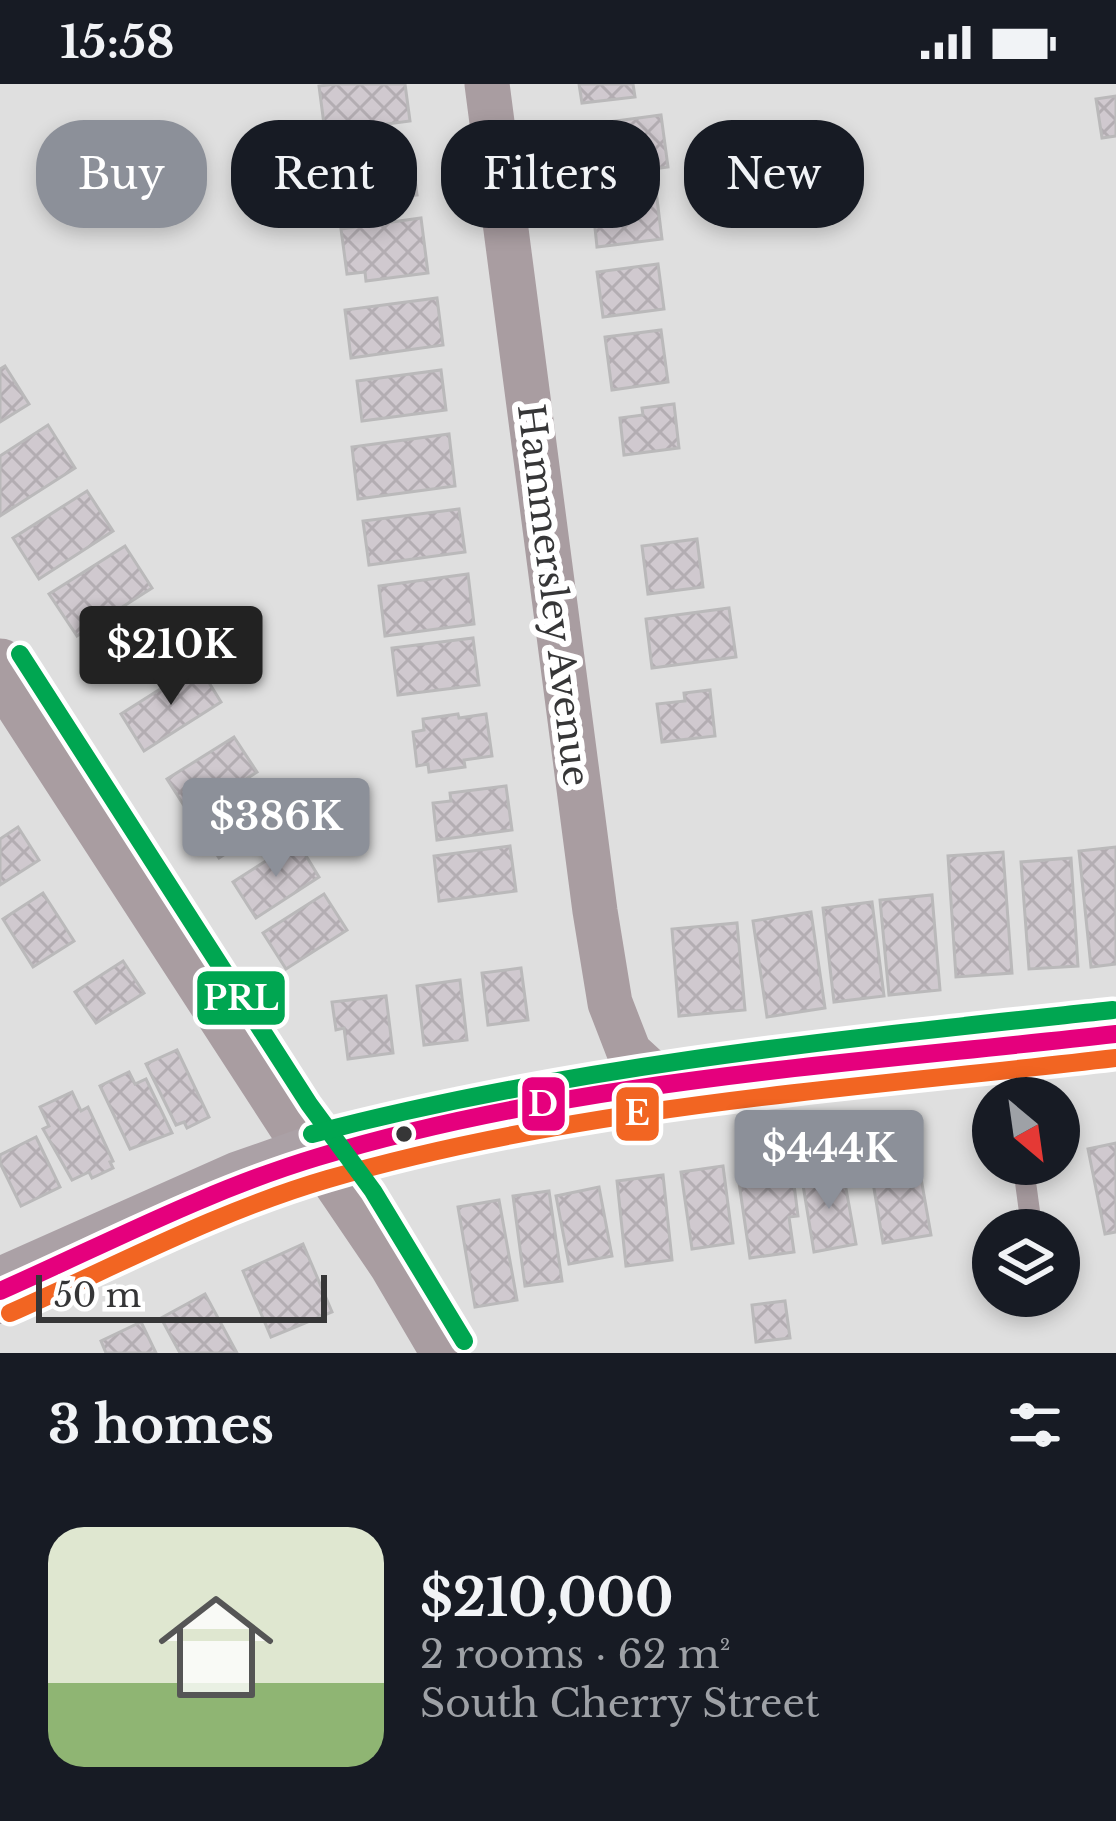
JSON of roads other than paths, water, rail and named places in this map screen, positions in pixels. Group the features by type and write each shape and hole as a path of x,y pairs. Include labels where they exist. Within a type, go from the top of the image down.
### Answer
{"highway":[{"path":"0,1291 175,1210 318,1157 461,1120 665,1086 1009,1072 1116,1034"}],"street":[{"name":"Hammersley Avenue","path":"487,84 610,1003 628,1052 665,1086"},
{"path":"2,674 392,1266 443,1353"}]}
